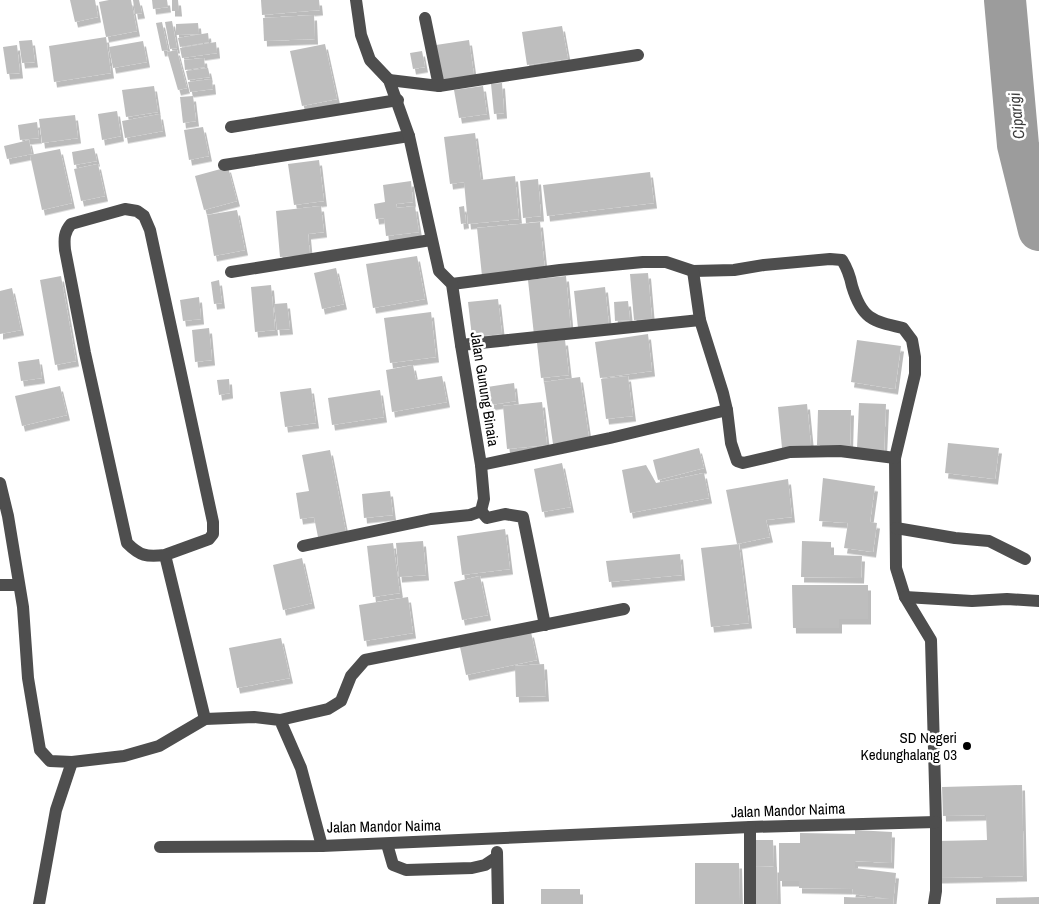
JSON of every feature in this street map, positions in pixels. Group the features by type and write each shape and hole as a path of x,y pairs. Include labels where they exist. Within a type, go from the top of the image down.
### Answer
{"street":[{"path":"356,0 360,35 370,60 390,80 409,136 438,271 452,284 560,270 643,262 666,262 693,271 734,270 830,258 842,260 847,268 857,303 865,313 870,318 903,328 912,340 915,374 895,458 896,568 905,597 931,640 936,822 936,891 934,904"},
{"path":"425,18 439,86"},
{"path":"390,80 439,86 638,55"},
{"path":"231,127 398,100"},
{"path":"224,164 409,136"},
{"path":"125,209 137,211 144,216 150,230 213,522 213,534 208,539 165,555 143,555 135,551 127,542 85,353 65,250 64,239 66,230 71,224 125,209"},
{"path":"231,272 431,240"},
{"path":"693,271 700,320 723,393 731,442 737,461 743,463 790,452 840,450 895,458"},
{"name":"Jalan Gunung Binaia","path":"452,284 481,465 484,499 481,511"},
{"path":"461,345 700,320"},
{"path":"481,465 610,438 727,410"},
{"path":"0,483 8,516 23,607 28,678 40,750 50,760 72,762 124,756 159,746 205,719 254,717 285,720 328,709 341,701 351,676 365,660 624,609"},
{"path":"303,546 431,519 470,515 481,511 487,518 505,514 523,518 544,625"},
{"path":"896,528 956,538 989,541 1025,559"},
{"path":"165,555 205,719"},
{"path":"0,585 19,585"},
{"path":"905,597 1039,601"},
{"name":"Jalan Mandor Naima","path":"285,720 301,768 322,846 750,827 936,822"},
{"path":"39,904 56,810 72,762"},
{"path":"750,827 750,904"},
{"path":"497,838 498,904"},
{"path":"387,844 393,865 406,870 472,868 485,865 497,857"},
{"path":"160,847 322,846"}],"building":[{"path":"70,0 95,0 98,17 75,22"},
{"path":"131,0 137,31 106,37 99,2"},
{"path":"133,0 139,0 142,13 135,14"},
{"path":"152,0 167,0 168,7 153,9"},
{"path":"172,0 178,0 179,11 172,11"},
{"path":"261,0 319,0 320,10 262,15"},
{"path":"314,15 315,39 264,41 263,18"},
{"path":"172,21 177,48 170,49 165,22"},
{"path":"162,22 168,50 162,51 156,23"},
{"path":"198,23 199,34 176,35 176,24"},
{"path":"562,26 568,59 527,65 522,32"},
{"path":"208,33 209,42 180,47 178,38"},
{"path":"106,37 111,73 54,82 49,46"},
{"path":"32,40 35,62 22,63 19,41"},
{"path":"469,40 474,75 442,81 436,45"},
{"path":"143,41 147,62 113,68 109,47"},
{"path":"216,42 217,53 182,58 180,48"},
{"path":"325,44 337,99 302,106 290,51"},
{"path":"17,45 20,73 7,74 3,47"},
{"path":"177,50 187,88 178,90 167,52"},
{"path":"422,51 425,67 413,69 410,53"},
{"path":"204,58 205,67 185,70 184,60"},
{"path":"208,68 210,77 188,80 186,71"},
{"path":"212,79 213,89 190,92 188,82"},
{"path":"502,83 504,113 494,114 491,84"},
{"path":"154,86 158,112 126,117 122,90"},
{"path":"483,86 487,114 459,118 454,90"},
{"path":"193,96 196,121 183,123 180,97"},
{"path":"117,111 121,136 102,140 98,114"},
{"path":"160,114 163,131 125,138 122,121"},
{"path":"75,115 78,138 42,143 39,119"},
{"path":"37,122 39,138 20,140 18,125"},
{"path":"203,127 209,156 189,160 184,130"},
{"path":"475,133 481,180 515,176 519,219 468,224 464,182 450,184 444,137"},
{"path":"29,140 32,154 7,159 4,146"},
{"path":"94,148 97,161 74,165 72,152"},
{"path":"60,149 72,203 42,210 30,155"},
{"path":"319,160 324,201 294,205 288,164"},
{"path":"98,164 105,196 81,201 74,169"},
{"path":"228,167 237,201 204,210 195,176"},
{"path":"650,172 654,203 547,216 543,185"},
{"path":"538,179 541,216 523,218 520,181"},
{"path":"411,181 413,202 396,204 397,208 415,206 419,232 386,236 384,218 376,219 374,204 385,202 383,185"},
{"path":"321,206 324,232 308,234 310,255 280,257 276,211"},
{"path":"464,206 466,223 461,224 459,207"},
{"path":"237,210 245,250 214,256 207,215"},
{"path":"540,222 545,270 482,276 477,228"},
{"path":"417,256 425,299 373,308 366,264"},
{"path":"336,268 344,304 322,309 314,273"},
{"path":"648,273 652,319 634,320 630,274"},
{"path":"61,276 76,361 55,365 40,280"},
{"path":"566,276 571,331 534,335 528,280"},
{"path":"219,280 222,303 214,304 211,282"},
{"path":"271,285 275,330 255,332 251,287"},
{"path":"605,287 609,325 578,328 574,291"},
{"path":"12,288 21,330 0,334 0,291"},
{"path":"199,297 201,319 183,321 180,300"},
{"path":"498,299 502,334 472,337 468,302"},
{"path":"628,301 630,320 615,321 614,302"},
{"path":"287,303 290,329 277,330 274,304"},
{"path":"431,312 436,357 390,363 384,318"},
{"path":"209,328 212,360 195,362 192,330"},
{"path":"648,334 652,371 600,378 595,342"},
{"path":"565,340 569,375 541,378 537,343"},
{"path":"857,340 901,346 895,389 851,382"},
{"path":"39,359 42,378 21,381 18,362"},
{"path":"413,365 416,380 442,376 447,402 392,412 386,370"},
{"path":"628,376 633,416 606,419 601,379"},
{"path":"580,377 589,438 553,444 544,382"},
{"path":"229,379 230,393 219,395 217,380"},
{"path":"514,383 516,401 484,406 481,388"},
{"path":"60,386 67,415 22,426 15,396"},
{"path":"311,388 316,423 285,427 280,392"},
{"path":"380,390 384,417 332,425 328,398"},
{"path":"542,402 547,445 507,449 503,406"},
{"path":"859,403 886,404 884,451 857,449"},
{"path":"807,404 811,445 782,448 778,407"},
{"path":"818,410 851,410 850,446 817,445"},
{"path":"948,443 999,448 995,479 945,473"},
{"path":"699,448 704,468 658,480 653,460"},
{"path":"330,450 346,532 318,537 314,517 300,519 296,493 309,491 302,455"},
{"path":"562,463 571,507 542,512 534,469"},
{"path":"646,465 656,483 704,473 709,498 630,513 622,470"},
{"path":"823,478 875,486 870,522 877,523 873,552 844,548 848,523 819,521"},
{"path":"788,479 792,517 766,520 770,537 737,544 726,490"},
{"path":"390,491 393,515 364,518 362,494"},
{"path":"505,529 510,569 462,575 457,536"},
{"path":"423,541 426,575 399,577 396,543"},
{"path":"802,541 831,542 831,555 862,556 861,578 801,577"},
{"path":"393,543 400,593 373,597 367,546"},
{"path":"739,544 749,623 711,627 701,548"},
{"path":"680,554 682,575 609,582 606,561"},
{"path":"302,558 312,603 283,610 273,565"},
{"path":"480,576 488,615 462,620 454,582"},
{"path":"792,585 868,585 868,619 839,619 839,628 793,628"},
{"path":"408,597 413,633 364,641 359,605"},
{"path":"531,632 537,660 466,675 460,647"},
{"path":"281,638 290,678 237,688 229,648"},
{"path":"544,664 546,696 516,697 515,666"},
{"path":"1022,785 1024,876 937,878 937,841 987,840 986,815 943,816 942,787"},
{"path":"855,830 892,832 891,863 855,861 855,868 896,873 893,904 844,904 844,897 890,899 852,894 853,889 799,888 799,881 779,881 779,843 800,843 800,833 855,834"},
{"path":"754,840 773,840 774,866 754,867"},
{"path":"695,863 739,863 740,904 695,904"},
{"path":"754,867 777,867 778,904 754,904"},
{"path":"541,889 580,889 580,904 541,904"},
{"path":"1039,897 1039,904 996,904 996,898"}],"waterway":[{"name":"Ciparigi","path":"1005,0 1018,145 1039,230"}],"place":[{"name":"SD Negeri Kedunghalang 03","path":"967,746"}]}
